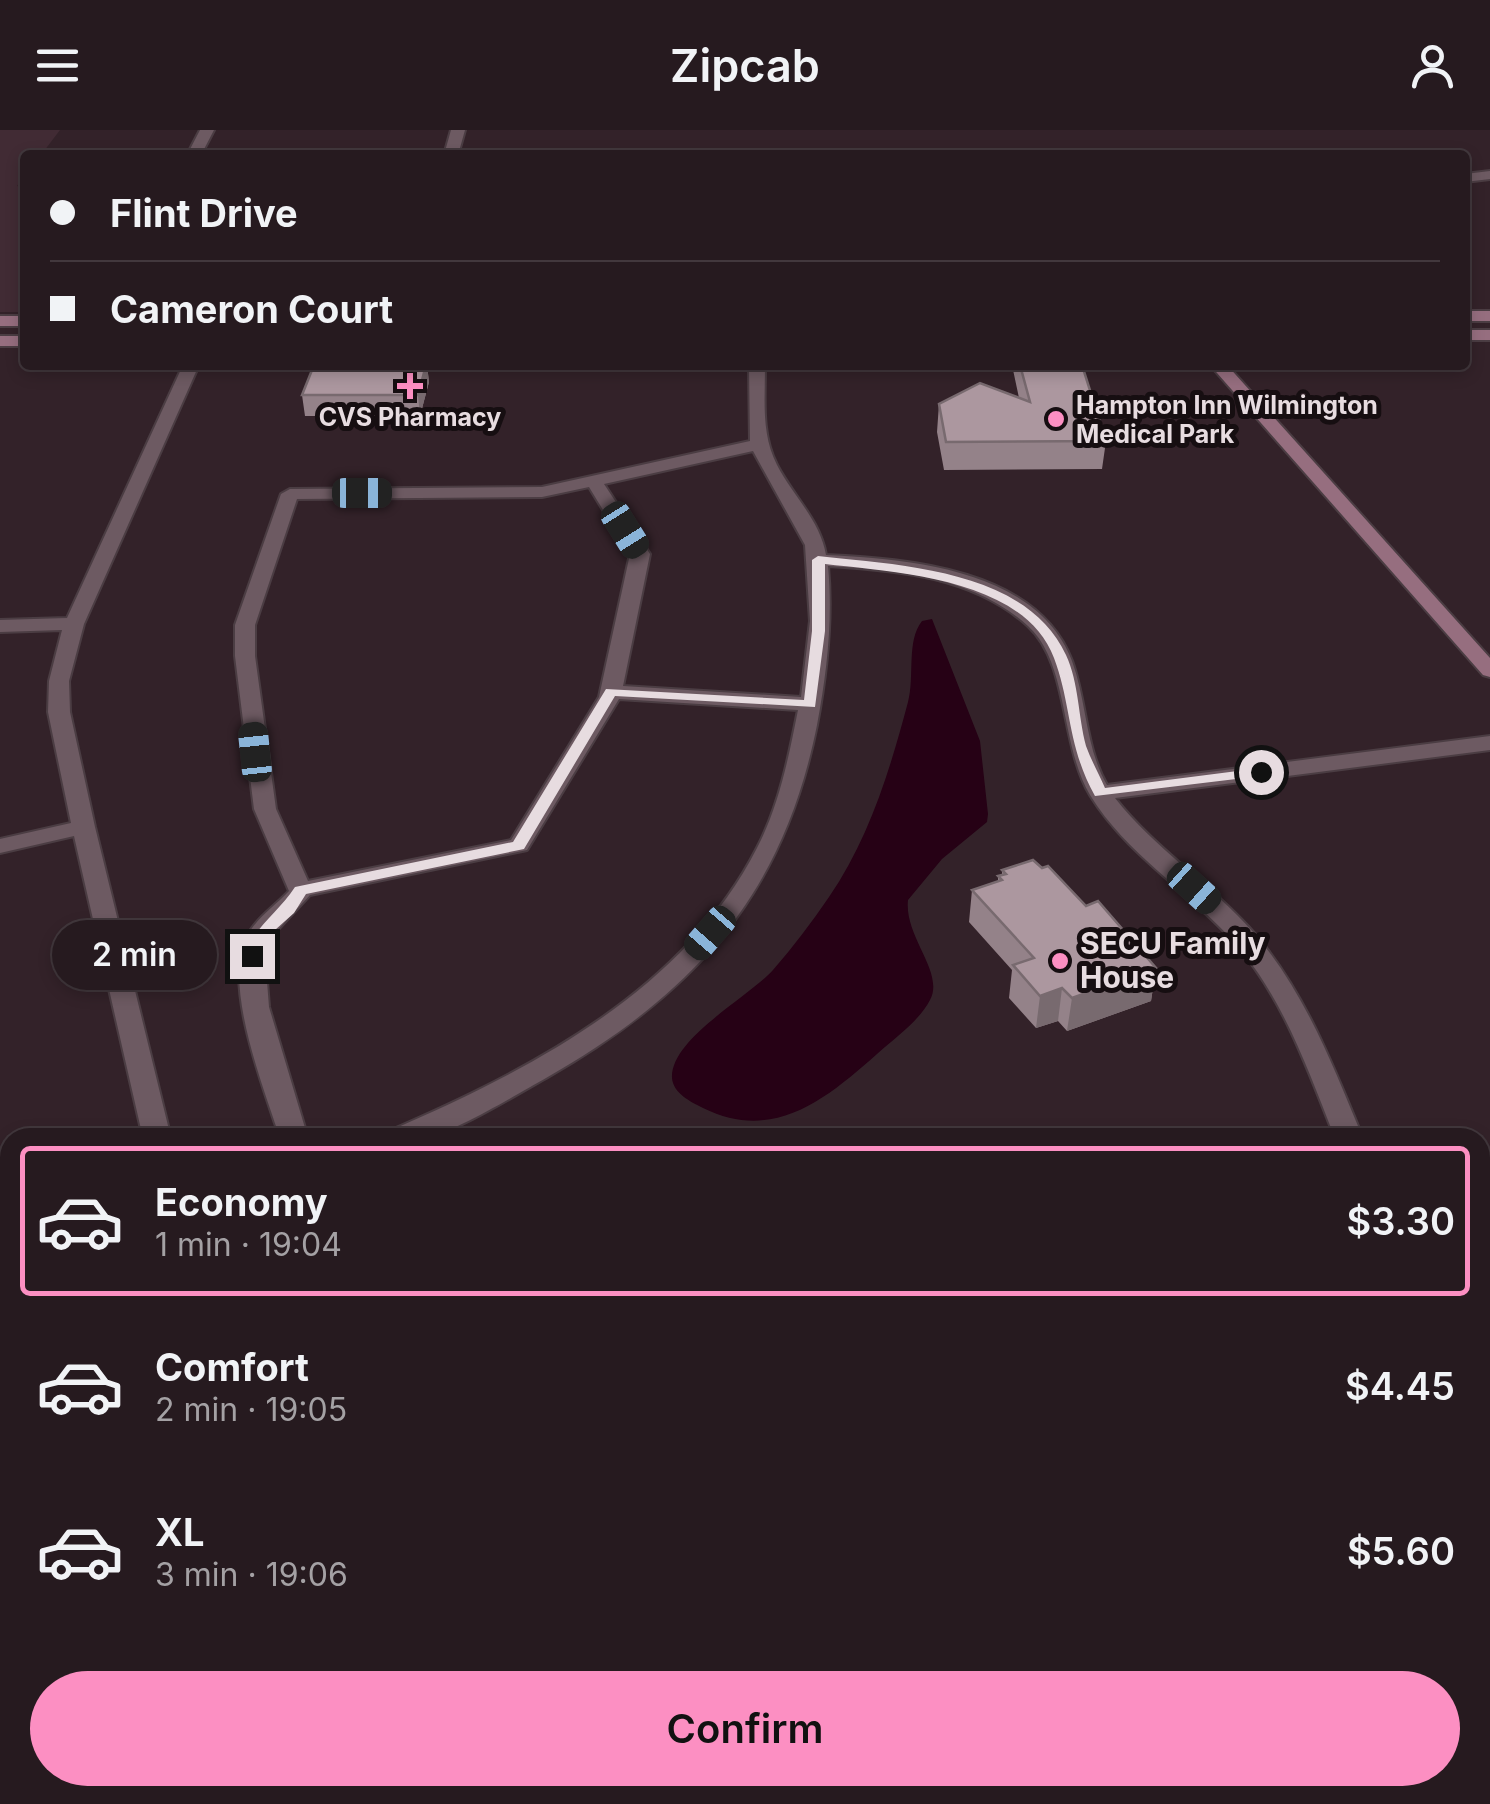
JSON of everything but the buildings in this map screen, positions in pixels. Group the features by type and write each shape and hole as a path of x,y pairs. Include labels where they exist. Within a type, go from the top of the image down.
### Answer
{"street":[{"path":"155,1128 59,712 63,656 74,624 189,370"},
{"path":"423,1128 559,1058 628,1010 695,950 724,916 766,854 782,820 810,704 819,631 818,560 802,514 760,444 757,370"},
{"path":"1222,370 1490,671"},
{"path":"300,890 265,808 245,656 245,625 290,494 542,492 760,444"},
{"path":"291,1128 260,1026 252,956 259,936 289,910 300,890 519,845 611,692 640,554 595,483"},
{"path":"818,560 935,573 986,590 1026,614 1053,641 1062,660 1080,747 1100,793 1137,835 1220,912 1268,968 1307,1040 1345,1128"},
{"path":"0,626 74,624"},
{"path":"611,692 810,704"},
{"path":"1100,793 1490,743"},
{"path":"0,846 84,827"}],"shaded area":[{"path":"0,130 60,130 45,150 20,150 20,312 0,312"},
{"path":"932,619 980,741 988,814 987,822 942,859 908,900 912,927 932,978 930,1000 913,1022 858,1071 798,1111 753,1121 729,1118 703,1108 676,1088 672,1078 675,1063 697,1034 773,970 843,875 867,828 894,753 910,692 917,629 922,621"}],"place":[{"name":"CVS Pharmacy","path":"410,386"},
{"name":"Hampton Inn Wilmington Medical Park","path":"1056,419"},
{"name":"SECU Family House","path":"1060,961"}],"route":[{"path":"252,956 259,936 289,910 300,890 519,845 611,692 810,704 819,631 818,560 896,566 960,580 1004,600 1040,625 1062,660 1080,747 1100,793 1261,772"}]}
